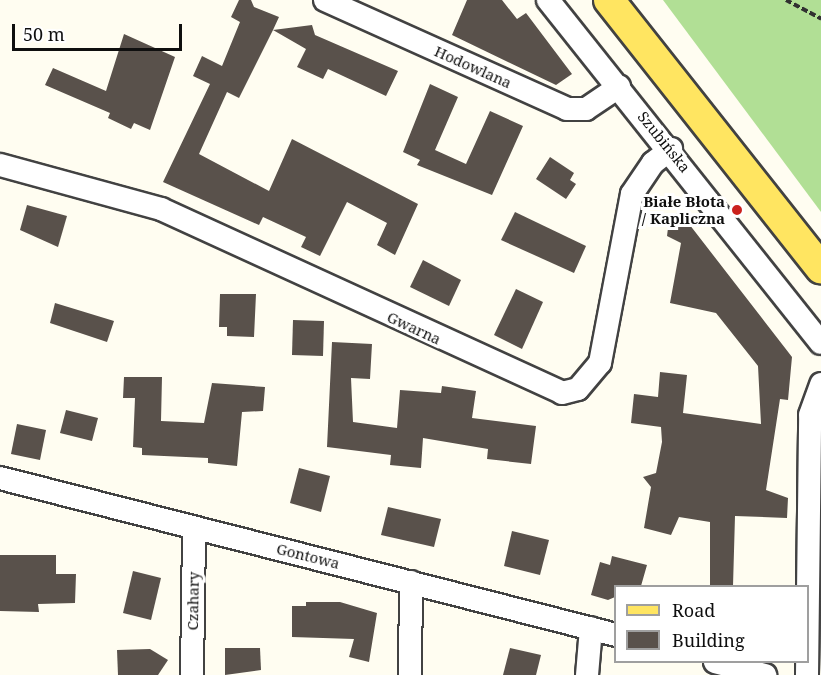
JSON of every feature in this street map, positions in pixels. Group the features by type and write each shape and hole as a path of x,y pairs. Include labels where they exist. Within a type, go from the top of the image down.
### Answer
{"main road":[{"path":"609,0 821,268"}],"street":[{"name":"Hodowlana","path":"325,0 567,109 586,109 619,87"},
{"name":"Szubińska","path":"548,0 671,148 821,343"},
{"name":"Gwarna","path":"0,165 161,209 562,393 578,389 600,363 632,194 640,178 671,148"},
{"path":"812,662 810,415 821,384"},
{"name":"Gontowa","path":"0,478 614,635"},
{"name":"Czahary","path":"192,675 194,528"},
{"path":"410,675 411,582"},
{"path":"587,675 591,628"},
{"path":"719,663 765,675"}],"path":[{"path":"786,0 821,19"}],"green space":[{"path":"663,0 821,0 821,212"}],"building":[{"path":"239,0 251,0 254,7 279,17 239,98 227,92 199,154 269,191 292,139 418,204 395,255 377,245 387,223 347,202 320,256 301,247 306,237 263,217 259,225 163,182 210,84 193,76 202,56 222,66 240,22 231,17"},
{"path":"467,0 502,0 517,19 526,13 572,74 556,85 452,35"},
{"path":"312,25 315,35 398,71 386,96 328,69 323,79 297,67 306,49 273,30"},
{"path":"124,34 175,57 150,130 134,123 131,129 108,118 110,113 45,85 53,68 106,91"},
{"path":"430,84 458,97 435,150 466,164 490,111 523,126 492,195 417,165 420,160 403,152"},
{"path":"550,157 574,173 570,180 576,184 566,199 536,179"},
{"path":"27,205 67,216 58,247 20,230"},
{"path":"679,211 792,357 788,400 780,399 766,490 788,498 787,518 735,516 733,585 710,585 710,522 679,517 671,535 644,528 651,487 643,477 656,473 662,442 661,427 631,423 634,394 658,397 660,372 687,375 683,413 761,424 758,366 716,313 670,303 681,243 667,236 669,220"},
{"path":"515,212 586,246 574,273 501,240"},
{"path":"423,260 461,280 449,306 410,287"},
{"path":"516,289 543,302 522,349 494,335"},
{"path":"220,294 256,294 254,337 227,336 227,327 219,327"},
{"path":"55,303 114,321 107,342 50,323"},
{"path":"293,320 324,321 323,356 292,355"},
{"path":"332,342 372,344 370,379 351,378 353,422 397,428 400,390 441,393 442,386 476,391 472,418 536,426 531,464 487,459 488,449 423,438 421,468 390,465 391,455 327,447"},
{"path":"124,377 162,377 161,421 204,423 212,383 265,387 263,411 242,412 237,466 208,463 208,458 142,455 142,448 133,447 135,398 123,398"},
{"path":"66,410 98,418 92,441 60,433"},
{"path":"17,424 46,430 40,460 11,454"},
{"path":"299,468 330,476 321,512 290,503"},
{"path":"388,507 441,519 434,547 381,535"},
{"path":"512,531 549,540 540,575 504,566"},
{"path":"0,555 56,555 56,574 76,574 75,603 38,604 39,612 0,611"},
{"path":"612,556 647,565 641,585 614,585 614,597 608,600 591,595 600,562 610,565"},
{"path":"133,571 161,578 151,620 123,613"},
{"path":"306,602 340,602 377,613 369,662 349,657 354,639 292,637 292,606 306,606"},
{"path":"225,648 260,648 261,670 225,675"},
{"path":"510,648 541,655 536,675 503,675"},
{"path":"150,649 168,660 158,675 118,675 117,650"}],"place":[{"name":"Białe Błota / Kapliczna","path":"737,210"}]}
